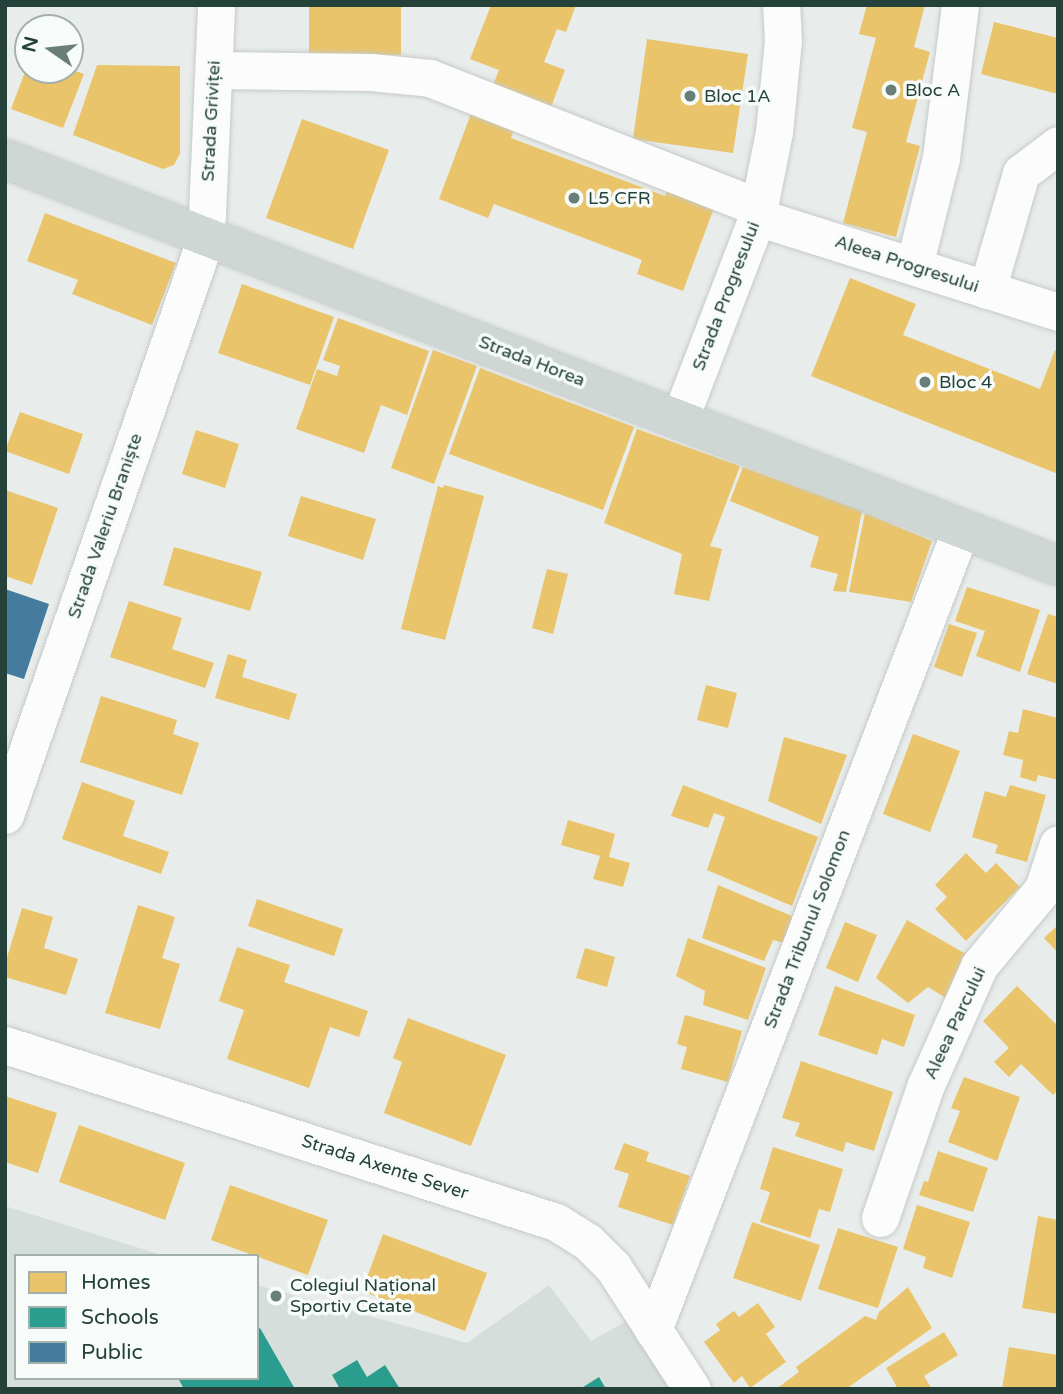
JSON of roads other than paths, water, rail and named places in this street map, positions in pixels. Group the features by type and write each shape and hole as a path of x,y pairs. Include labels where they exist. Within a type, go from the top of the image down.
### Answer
{"main road":[{"name":"Strada Horea","path":"5,159 1058,566"}],"street":[{"name":"Strada Griviței","path":"206,237 216,5"},
{"name":"Strada Progresului","path":"680,418 758,212 774,132 783,41 781,5"},
{"path":"914,266 941,158 960,5"},
{"name":"Aleea Progresului","path":"214,70 372,72 430,78 758,212 1058,312"},
{"path":"987,289 1021,173 1058,145"},
{"name":"Strada Valeriu Braniște","path":"5,815 206,237"},
{"name":"Strada Tribunul Solomon","path":"653,1330 961,529"},
{"name":"Aleea Parcului","path":"880,1218 925,1087 979,966 1043,889 1058,844"},
{"name":"Strada Axente Sever","path":"5,1045 556,1222 587,1241 612,1267 692,1389"}],"place":[{"name":"Bloc A","path":"891,90"},
{"name":"Bloc 1A","path":"690,96"},
{"name":"L5 CFR","path":"574,198"},
{"name":"Bloc 4","path":"925,382"},
{"name":"Colegiul Național Sportiv Cetate","path":"276,1296"}]}
